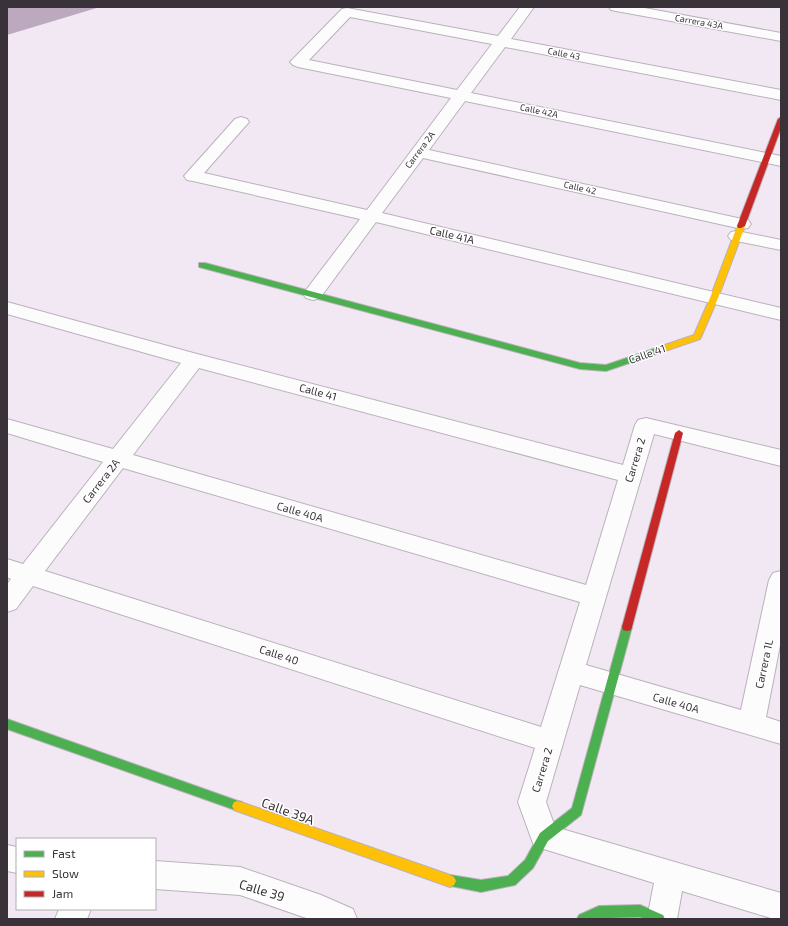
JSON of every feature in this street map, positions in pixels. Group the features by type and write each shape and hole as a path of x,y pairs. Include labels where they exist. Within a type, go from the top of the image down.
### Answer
{"street":[{"name":"Carrera 2A","path":"313,294 527,7"},
{"name":"Carrera 43A","path":"616,7 781,37"},
{"name":"Calle 43","path":"298,62 347,12 781,95"},
{"name":"Calle 42A","path":"298,62 774,159"},
{"path":"714,298 740,230 774,159 781,119"},
{"name":"Calle 41A","path":"241,122 193,176 371,216 781,314"},
{"name":"Calle 42","path":"418,152 740,230 781,245"},
{"name":"Calle 41","path":"202,265 580,366 606,368 697,337 714,298"},
{"name":"Calle 41","path":"7,308 194,360 630,475"},
{"name":"Carrera 2A","path":"7,602 18,571 117,459 194,360"},
{"name":"Carrera 2","path":"544,837 532,802 646,425 679,433"},
{"name":"Calle 40A","path":"7,426 594,597"},
{"path":"544,837 577,811 679,433 781,458"},
{"name":"Calle 40","path":"18,571 551,742"},
{"name":"Carrera 1L","path":"751,724 781,580"},
{"name":"Calle 40A","path":"572,672 781,733"},
{"name":"Calle 39A","path":"7,724 444,880 481,886 511,882 529,864 544,837"},
{"path":"544,837 781,907"},
{"name":"Calle 39","path":"156,875 240,881 326,916"},
{"path":"662,919 670,875"},
{"path":"70,919 75,910"},
{"path":"583,919 599,912 640,911 659,919"}],"shaded area":[{"path":"7,7 100,7 7,35"}],"traffic: fast":[{"path":"202,265 580,366 606,368 659,350"},
{"path":"450,881 481,886 511,881 529,864 544,837 577,811 627,627"},
{"path":"7,724 238,806"},
{"path":"583,919 599,912 640,911 659,919"}],"traffic: slow":[{"path":"659,350 697,337 714,298 741,226"},
{"path":"238,806 450,881"}],"traffic: jam":[{"path":"741,226 781,119"},
{"path":"627,627 679,433"}]}
